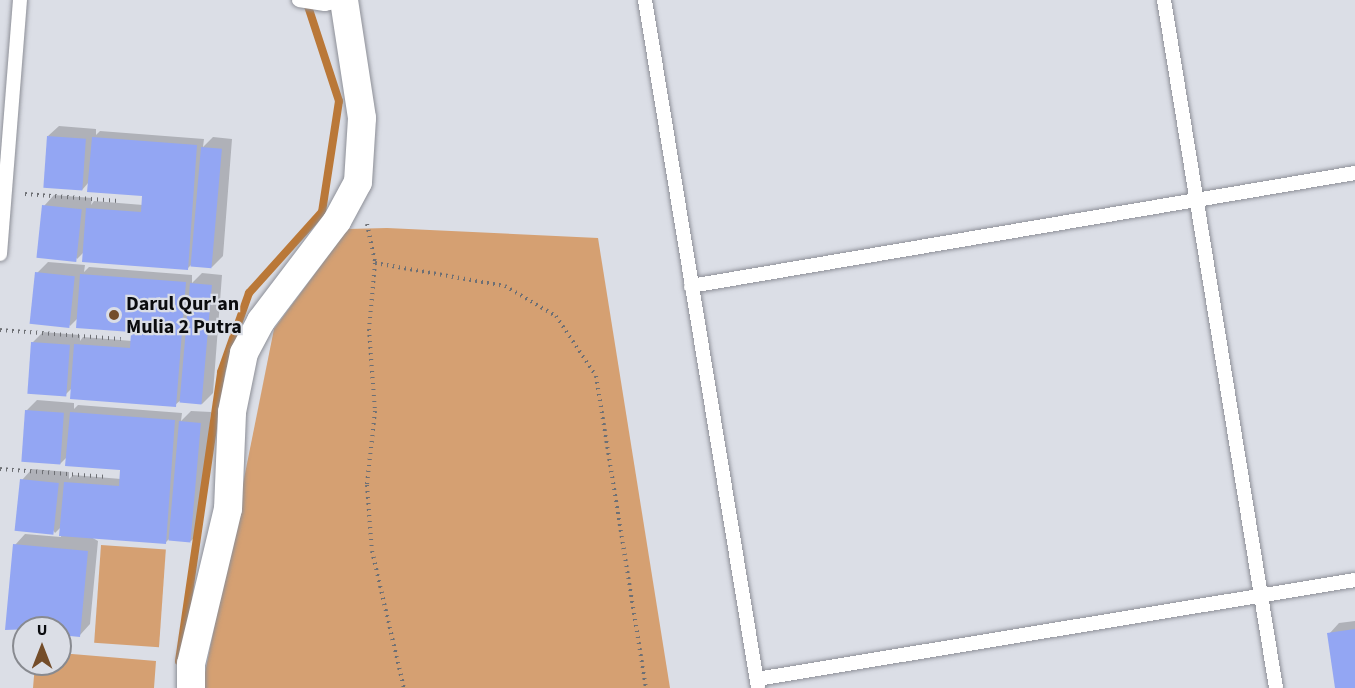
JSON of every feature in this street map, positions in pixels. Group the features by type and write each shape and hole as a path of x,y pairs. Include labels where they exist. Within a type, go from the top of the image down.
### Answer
{"street":[{"path":"191,688 191,664 228,509 232,412 244,352 261,321 337,221 358,182 362,118 337,1"}],"lane":[{"path":"0,254 20,0"},
{"path":"300,0 337,1"},
{"path":"645,0 758,683 1355,580"},
{"path":"1164,0 1276,688"},
{"path":"691,286 1355,173"}],"path":[{"path":"358,182 375,263 369,330 375,411 367,485 372,551 404,688"},
{"path":"5,193 119,201"},
{"path":"375,263 505,286 556,316 596,376 646,688"},
{"path":"0,330 121,339"},
{"path":"0,469 108,477"}],"shaded area":[{"path":"387,228 598,238 670,688 202,688 274,329 348,229"},
{"path":"101,545 166,550 159,647 94,643"},
{"path":"72,654 156,661 154,688 33,688 34,676 72,676"}],"building":[{"path":"47,136 86,139 82,191 43,188"},
{"path":"92,137 197,145 188,270 82,262 86,208 141,212 142,196 87,192"},
{"path":"201,147 222,149 211,268 191,267"},
{"path":"42,205 82,209 76,262 36,258"},
{"path":"35,272 75,276 69,328 30,324"},
{"path":"80,274 186,282 176,407 70,399 74,344 130,348 131,332 76,328"},
{"path":"190,283 212,285 201,404 180,403"},
{"path":"31,342 70,345 66,397 27,394"},
{"path":"25,410 64,413 60,465 21,462"},
{"path":"70,412 175,420 166,544 59,536 64,482 119,486 120,470 65,466"},
{"path":"179,421 201,423 190,542 169,541"},
{"path":"20,479 59,483 53,535 15,531"},
{"path":"13,544 88,551 80,637 72,636 72,616 12,616 12,630 5,630"},
{"path":"1355,629 1355,688 1335,688 1327,633"}],"waterway":[{"path":"179,661 221,372 249,293 322,212 339,101 306,0"}],"place":[{"name":"Darul Qur'an Mulia 2 Putra","path":"114,315"}]}
